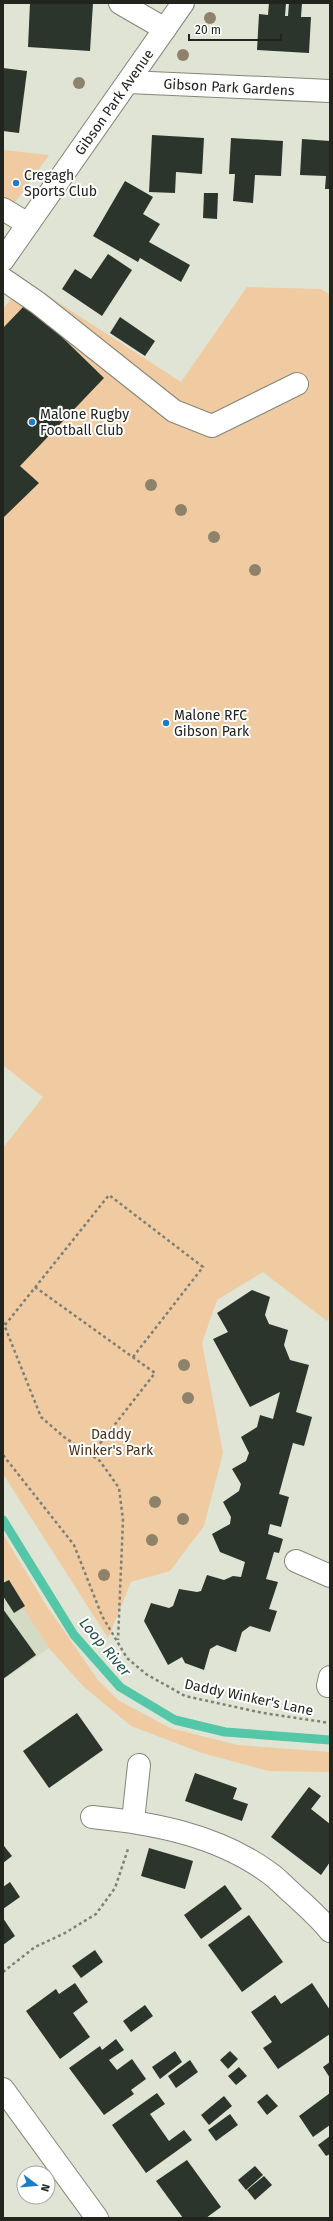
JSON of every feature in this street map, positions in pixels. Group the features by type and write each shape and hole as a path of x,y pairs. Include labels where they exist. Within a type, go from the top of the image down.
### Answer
{"street":[{"path":"120,3 165,29"},
{"name":"Gibson Park Avenue","path":"3,260 183,3"},
{"name":"Gibson Park Gardens","path":"128,82 330,91"},
{"path":"3,209 28,224"},
{"path":"3,279 38,303 174,412 212,426 297,384"},
{"path":"296,1561 330,1576"},
{"path":"133,1821 139,1765"},
{"path":"92,1817 133,1821 207,1840 246,1858 268,1872 322,1920 330,1930"},
{"path":"3,2089 97,2218"}],"path":[{"path":"118,1640 123,1520 119,1488 100,1461 64,1437 41,1418 4,1323 109,1195 202,1267 133,1357"},
{"path":"35,1287 155,1373 91,1455"},
{"name":"Daddy Winker's Lane","path":"3,1455 74,1545 102,1616 118,1640 127,1658 146,1674 185,1696 262,1713 330,1723"},
{"path":"3,1972 36,1947 66,1933 96,1914 115,1888 127,1856 133,1821"}],"shaded area":[{"path":"3,1574 49,1648 3,1680"}],"green space":[{"name":"Cregagh Sports Club","path":"3,150 49,155 3,219"},
{"name":"Malone RFC Gibson Park","path":"25,281 181,382 247,287 321,289 330,295 330,1317 327,1321 263,1272 217,1300 202,1343 223,1453 204,1526 170,1571 131,1582 108,1638 3,1474 3,1148 43,1097 3,1065 3,309"},
{"path":"3,1534 46,1605 98,1680 118,1700 170,1728 238,1745 330,1752 330,1772 269,1771 202,1753 131,1726 83,1686 49,1648 3,1576"}],"building":[{"path":"30,3 93,3 90,51 28,47"},
{"path":"269,3 286,3 285,16 288,16 289,3 302,3 301,17 311,17 309,53 257,50 259,14 268,15"},
{"path":"3,68 27,71 19,133 3,131"},
{"path":"152,135 204,138 202,174 176,172 175,193 149,192"},
{"path":"231,138 283,141 281,176 255,175 253,203 233,201 235,174 229,174"},
{"path":"302,139 330,141 330,189 325,189 326,176 300,175"},
{"path":"125,181 153,197 143,214 160,224 149,242 190,265 181,282 140,258 138,262 93,236"},
{"path":"204,193 218,193 217,219 203,218"},
{"path":"108,254 132,270 102,316 62,289 75,269 91,279"},
{"name":"Malone Rugby Football Club","path":"27,303 104,378 20,466 39,483 3,518 3,328"},
{"path":"120,317 155,341 145,356 110,333"},
{"path":"252,1290 270,1297 265,1315 269,1324 288,1330 284,1345 290,1360 309,1365 296,1412 312,1417 304,1446 293,1443 279,1494 289,1497 281,1527 270,1524 268,1534 283,1539 279,1553 274,1552 266,1579 278,1582 269,1609 277,1611 270,1632 250,1626 242,1632 236,1652 217,1645 210,1649 204,1670 185,1663 182,1657 168,1665 144,1621 151,1603 169,1608 173,1606 179,1589 197,1592 201,1591 207,1575 224,1580 233,1576 241,1577 245,1562 220,1552 212,1534 230,1524 231,1517 223,1502 239,1491 241,1484 232,1469 246,1461 249,1453 241,1437 257,1427 260,1415 273,1419 280,1392 250,1407 213,1339 228,1332 217,1313"},
{"path":"9,1580 25,1606 14,1613 3,1596 3,1583"},
{"path":"3,1609 36,1655 3,1679"},
{"path":"77,1713 103,1750 49,1788 23,1751"},
{"path":"195,1773 237,1788 233,1799 248,1804 242,1821 185,1801"},
{"path":"309,1787 321,1796 311,1809 330,1824 330,1862 321,1875 271,1837"},
{"path":"4,1846 12,1856 3,1863 3,1847"},
{"path":"149,1848 193,1861 185,1889 141,1876"},
{"path":"10,1882 20,1897 3,1909 3,1887"},
{"path":"225,1885 242,1909 201,1939 184,1915"},
{"path":"249,1915 283,1962 242,1992 208,1945"},
{"path":"3,1918 15,1936 3,1945"},
{"path":"95,1950 103,1962 81,1978 72,1966"},
{"path":"75,1983 88,2002 73,2013 90,2037 60,2059 26,2011 56,1989 59,1994"},
{"path":"312,1983 330,2010 330,2034 278,2069 263,2048 272,2042 251,2012 275,1995 281,2004"},
{"path":"145,2005 153,2016 131,2032 123,2021"},
{"path":"116,2039 124,2050 109,2060 117,2070 132,2059 146,2079 131,2090 134,2094 104,2115 69,2068 100,2046 102,2050"},
{"path":"175,2051 182,2062 160,2079 152,2067"},
{"path":"230,2051 238,2059 228,2069 220,2060"},
{"path":"190,2060 198,2072 176,2088 168,2076"},
{"path":"330,2062 330,2078 323,2067"},
{"path":"239,2067 247,2076 236,2085 228,2076"},
{"path":"157,2093 165,2104 150,2114 169,2141 184,2130 192,2140 146,2173 112,2125"},
{"path":"330,2093 330,2125 313,2137 299,2116"},
{"path":"267,2094 278,2106 267,2115 257,2102"},
{"path":"224,2096 232,2106 209,2125 201,2115"},
{"path":"230,2114 238,2125 216,2141 208,2130"},
{"path":"330,2136 330,2154 326,2156 318,2145"},
{"path":"187,2160 221,2207 206,2218 183,2218 156,2181"},
{"path":"255,2166 263,2175 246,2190 238,2180"},
{"path":"264,2176 272,2185 255,2200 247,2190"}],"waterway":[{"name":"Loop River","path":"3,1520 74,1635 120,1687 175,1720 225,1732 330,1740"}],"place":[{"name":"Cregagh Sports Club","path":"16,183"},
{"name":"Malone Rugby Football Club","path":"32,422"},
{"name":"Malone RFC Gibson Park","path":"166,723"}],"park label":[{"name":"Daddy Winker's Park","path":"111,1442"}]}
